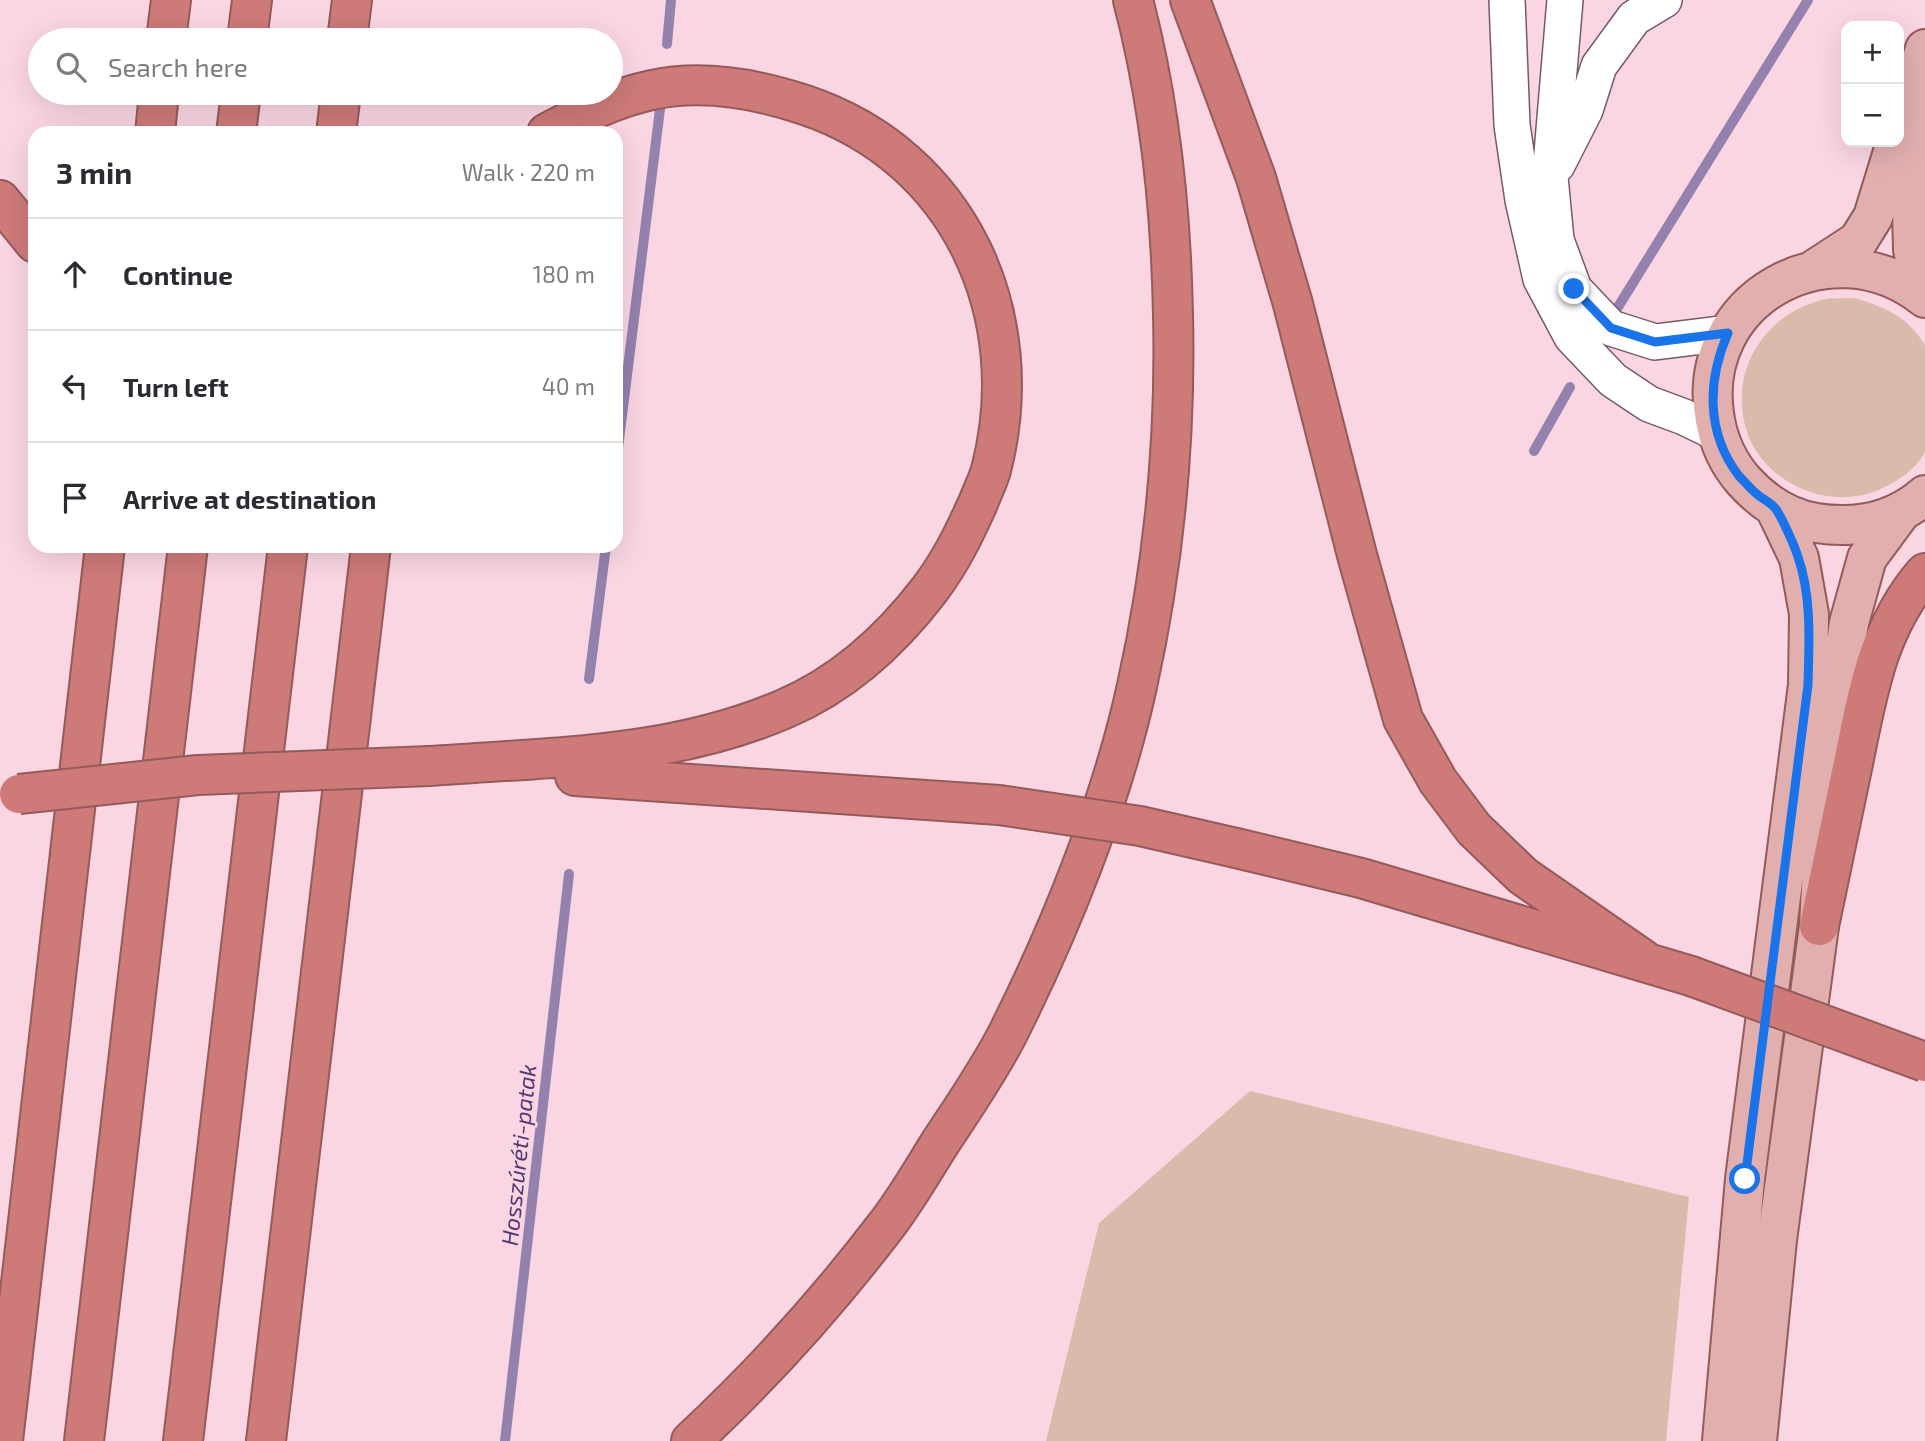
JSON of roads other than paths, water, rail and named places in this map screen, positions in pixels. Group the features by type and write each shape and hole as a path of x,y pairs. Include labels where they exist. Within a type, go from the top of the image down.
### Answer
{"highway":[{"path":"168,28 171,0"},
{"path":"248,28 251,0"},
{"path":"348,28 352,0"},
{"path":"691,1441 738,1397 812,1317 890,1220 957,1117 1006,1037 1086,854 1116,764 1137,687 1162,542 1172,457 1172,262 1164,159 1147,56 1133,0"},
{"path":"1190,0 1259,190 1293,304 1357,555 1403,719 1438,781 1474,829 1523,876 1644,960"},
{"path":"6,794 198,775 430,766 628,752 689,741 786,709 831,684 895,631 950,562 991,472 1000,420 998,326 988,286 971,248 949,212 923,180 893,150 862,130 814,108 761,93 725,87 654,89 623,99"},
{"path":"156,126 158,105"},
{"path":"237,126 240,105"},
{"path":"337,126 340,105"},
{"path":"559,126 586,111 605,105"},
{"path":"0,200 28,234"},
{"path":"3,1441 104,553"},
{"path":"84,1441 187,553"},
{"path":"183,1441 287,553"},
{"path":"266,1441 371,553"},
{"path":"1819,926 1874,664 1893,620 1925,573"},
{"path":"430,766 999,805 1140,826 1361,878 1644,960 1925,1062"},
{"path":"0,1346 27,1232"}],"main road":[{"path":"1904,118 1925,49"},
{"path":"1924,297 1913,250 1912,210 1925,85"},
{"path":"1894,147 1873,217 1858,241 1815,269 1789,278 1765,292 1744,310 1728,333 1718,357 1713,382 1713,407 1717,433 1726,455 1739,476 1775,508 1805,521 1838,526 1870,523 1913,504"},
{"path":"1815,269 1844,267 1872,271 1899,280 1924,297"},
{"path":"1757,1441 1777,1240 1819,926 1827,773 1849,623 1867,558 1913,504"},
{"path":"1722,1441 1745,1179 1808,685 1809,614 1799,558 1775,508"}],"lane":[{"path":"1507,0 1512,125 1523,200 1541,279 1572,337 1613,380 1648,404 1717,433"},
{"path":"1550,177 1585,110 1599,66 1634,18 1664,0"},
{"path":"1570,4 1550,177 1556,240 1574,289 1611,328 1655,342 1728,333"}],"waterway":[{"name":"Hosszúréti-patak","path":"667,44 671,0"},
{"path":"1618,307 1808,0"},
{"name":"Hosszúréti-patak","path":"623,408 660,109"},
{"path":"1534,451 1570,387"},
{"name":"Hosszúréti-patak","path":"589,679 605,553"},
{"name":"Hosszúréti-patak","path":"505,1441 569,874"}]}
